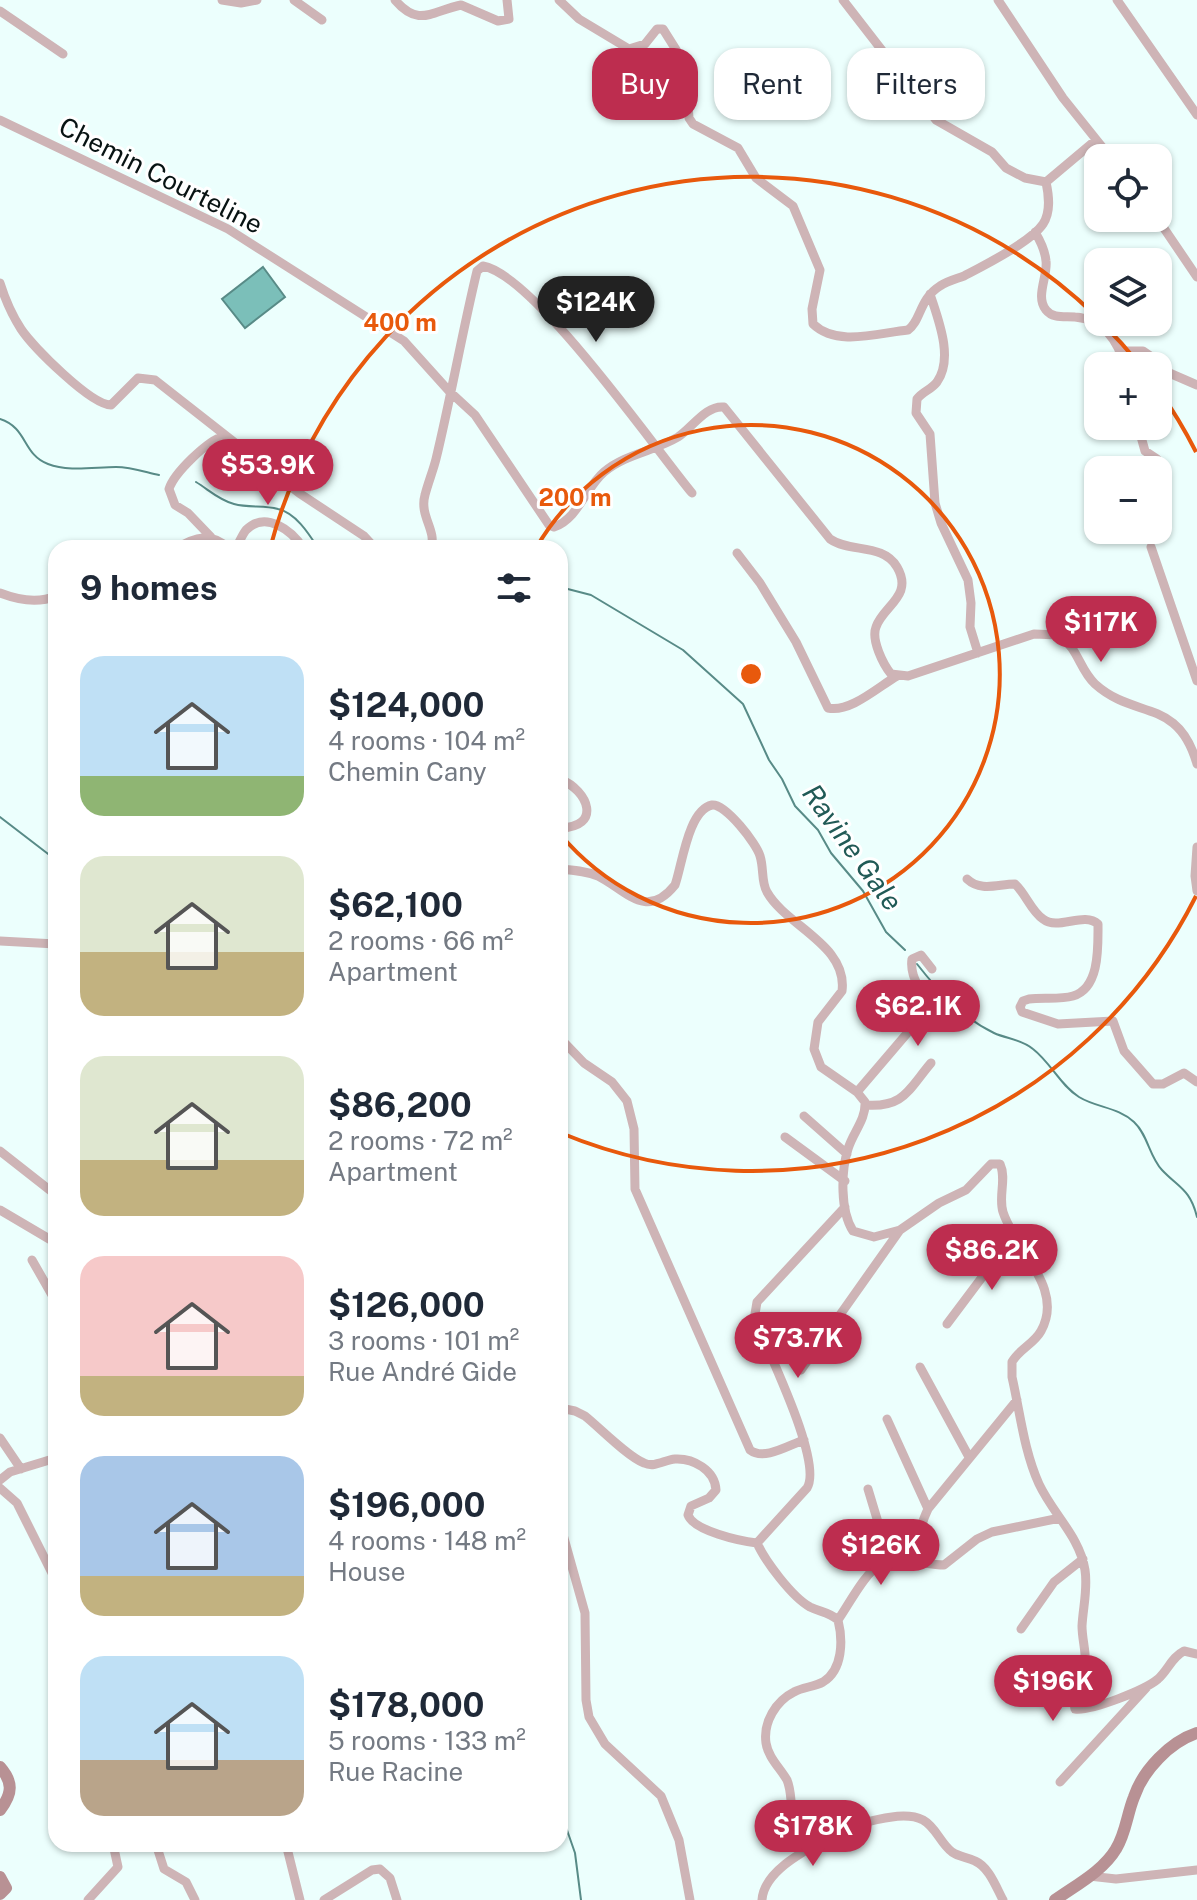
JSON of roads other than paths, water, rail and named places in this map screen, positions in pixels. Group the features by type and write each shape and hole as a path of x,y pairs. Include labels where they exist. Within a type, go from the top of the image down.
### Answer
{"main road":[{"path":"1055,1900 1110,1859 1118,1847 1134,1794 1145,1776 1177,1743 1197,1733"},
{"path":"0,1767 11,1781 11,1789 0,1810"},
{"path":"0,1877 6,1888 0,1894"}],"street":[{"path":"222,0 241,3 257,0"},
{"path":"294,0 322,20"},
{"path":"395,0 414,16 425,17 461,5 498,21 509,19 507,0"},
{"path":"559,0 579,19 629,49 645,44 657,29 663,29 685,64 689,118 693,124 738,148 756,178 793,206 820,270 812,309 813,324 822,333 838,338 908,330 915,325 918,310 941,285 1004,254 1043,224 1048,210 1046,182"},
{"path":"843,0 936,120 992,152 1006,168 1025,178 1046,182"},
{"path":"998,0 1063,98 1099,144"},
{"path":"1117,0 1197,115"},
{"path":"0,11 63,54"},
{"name":"Chemin Courteline","path":"0,120 228,229 404,341 475,415 549,525 554,527 563,523 600,475 654,446"},
{"path":"1046,182 1096,140"},
{"path":"1035,232 1044,246 1047,264 1041,300 1046,311 1056,316 1086,318 1096,322 1106,329 1121,351 1143,351 1167,372 1197,385"},
{"path":"1166,232 1197,277"},
{"path":"433,540 424,517 424,502 477,271 486,266 515,284 549,314 692,493"},
{"path":"0,283 12,313 31,342 96,401 111,405 133,381 150,378 224,436 232,438 299,493 368,540"},
{"path":"930,294 939,322 944,361 939,380 917,399 916,413 930,434 935,503 941,523 968,580 970,627 978,653"},
{"path":"654,446 673,440 714,408 724,407 830,539 842,546 876,551 891,560 898,569 901,589 897,602 878,624 875,636 887,668 897,676"},
{"path":"216,540 188,513 175,505 169,489 173,478 211,441 224,436"},
{"path":"1142,440 1145,451 1152,456"},
{"path":"240,540 246,530 269,523 281,525 297,540"},
{"path":"190,540 211,537"},
{"path":"1151,547 1197,681"},
{"path":"737,553 760,583 796,642 828,708 846,706 897,676 908,676 1048,632 1059,635 1076,651 1091,680 1115,699 1156,711 1172,721 1186,737 1197,764"},
{"path":"0,593 33,601 48,598"},
{"path":"568,784 580,791 587,805 580,823 568,826"},
{"path":"568,871 597,876 635,901 653,901 670,892 675,885 696,817 711,805 723,807 759,852 764,886 769,896 828,952 842,975 842,991 818,1022 814,1049 821,1067 857,1092 865,1105 847,1154 845,1207 849,1225 858,1234 874,1237 900,1230 939,1203 966,1190 988,1166 997,1162 1003,1171 1002,1210 1045,1291 1047,1314 1036,1339 1020,1351 1012,1362 1017,1400 1036,1477 1083,1559 1086,1584 1082,1624 1085,1660 1083,1676 1074,1695 1075,1709 1086,1709 1149,1684 1180,1652 1188,1650 1197,1654"},
{"path":"1197,847 1197,891"},
{"path":"967,879 973,885 983,887 1015,884 1047,922 1090,919 1098,924 1097,959 1085,989 1074,996 1023,1001 1020,1007 1022,1012 1058,1024 1113,1021 1124,1051 1153,1084 1163,1084 1184,1073 1197,1082"},
{"path":"0,941 48,944"},
{"path":"857,1092 927,1010 925,1000 913,980 912,959 921,955 932,969"},
{"path":"568,1046 584,1063 612,1082 627,1101 634,1129 635,1189 750,1450 762,1455 804,1440"},
{"path":"865,1105 882,1107 898,1101 931,1063"},
{"path":"804,1116 847,1154"},
{"path":"785,1137 845,1181"},
{"path":"0,1151 48,1189"},
{"path":"757,1543 810,1484 812,1474 804,1440 758,1326 755,1308 757,1302 845,1207"},
{"path":"0,1210 48,1238"},
{"path":"801,1370 900,1230"},
{"path":"947,1324 989,1268 1018,1241"},
{"path":"32,1260 48,1288"},
{"path":"920,1367 969,1457"},
{"path":"930,1562 919,1537 928,1509 1017,1400"},
{"path":"568,1410 580,1413 643,1463 655,1465 684,1459 703,1468 714,1480 716,1490 709,1498 691,1506 688,1515 691,1522 703,1529 757,1543 767,1561 801,1599 838,1620"},
{"path":"887,1419 928,1509"},
{"path":"0,1438 21,1469"},
{"path":"0,1480 10,1472 48,1461"},
{"path":"0,1488 17,1503 48,1565"},
{"path":"868,1489 890,1562"},
{"path":"1003,1900 981,1865 951,1851 928,1822 920,1818 905,1816 845,1828 805,1826 796,1822 787,1782 771,1757 766,1742 768,1722 778,1704 795,1691 823,1681 837,1665 841,1637 838,1620 880,1564 948,1563 977,1539 992,1532 1060,1518"},
{"path":"568,1552 585,1613 589,1717 605,1744 661,1796 679,1840 690,1900"},
{"path":"1021,1629 1054,1582 1083,1559"},
{"path":"1060,1782 1149,1684"},
{"path":"1040,1699 1054,1707 1063,1698 1074,1695"},
{"path":"762,1900 773,1873 845,1828"},
{"path":"88,1900 118,1867 115,1852"},
{"path":"159,1852 164,1869 186,1882 195,1900"},
{"path":"288,1852 300,1900"},
{"path":"324,1900 372,1870 380,1869 390,1878 397,1900"},
{"path":"1089,1876 1116,1879 1197,1870"}],"water":[{"path":"263,267 285,297 245,328 222,299"}],"waterway":[{"name":"Ravine Gale","path":"0,419 16,428 33,454 48,464 73,468 122,467 159,475"},
{"name":"Ravine Gale","path":"196,482 229,502 285,511 312,540"},
{"name":"Ravine Gale","path":"568,589 591,595 683,650 743,704 795,806 818,830 831,853 863,891 886,932 905,950"},
{"path":"0,817 48,854"},
{"name":"Ravine Gale","path":"917,964 961,1012 994,1033 1028,1046 1079,1097 1121,1113 1134,1122 1162,1170 1187,1195 1197,1217"},
{"path":"568,1833 575,1853 581,1900"}]}
